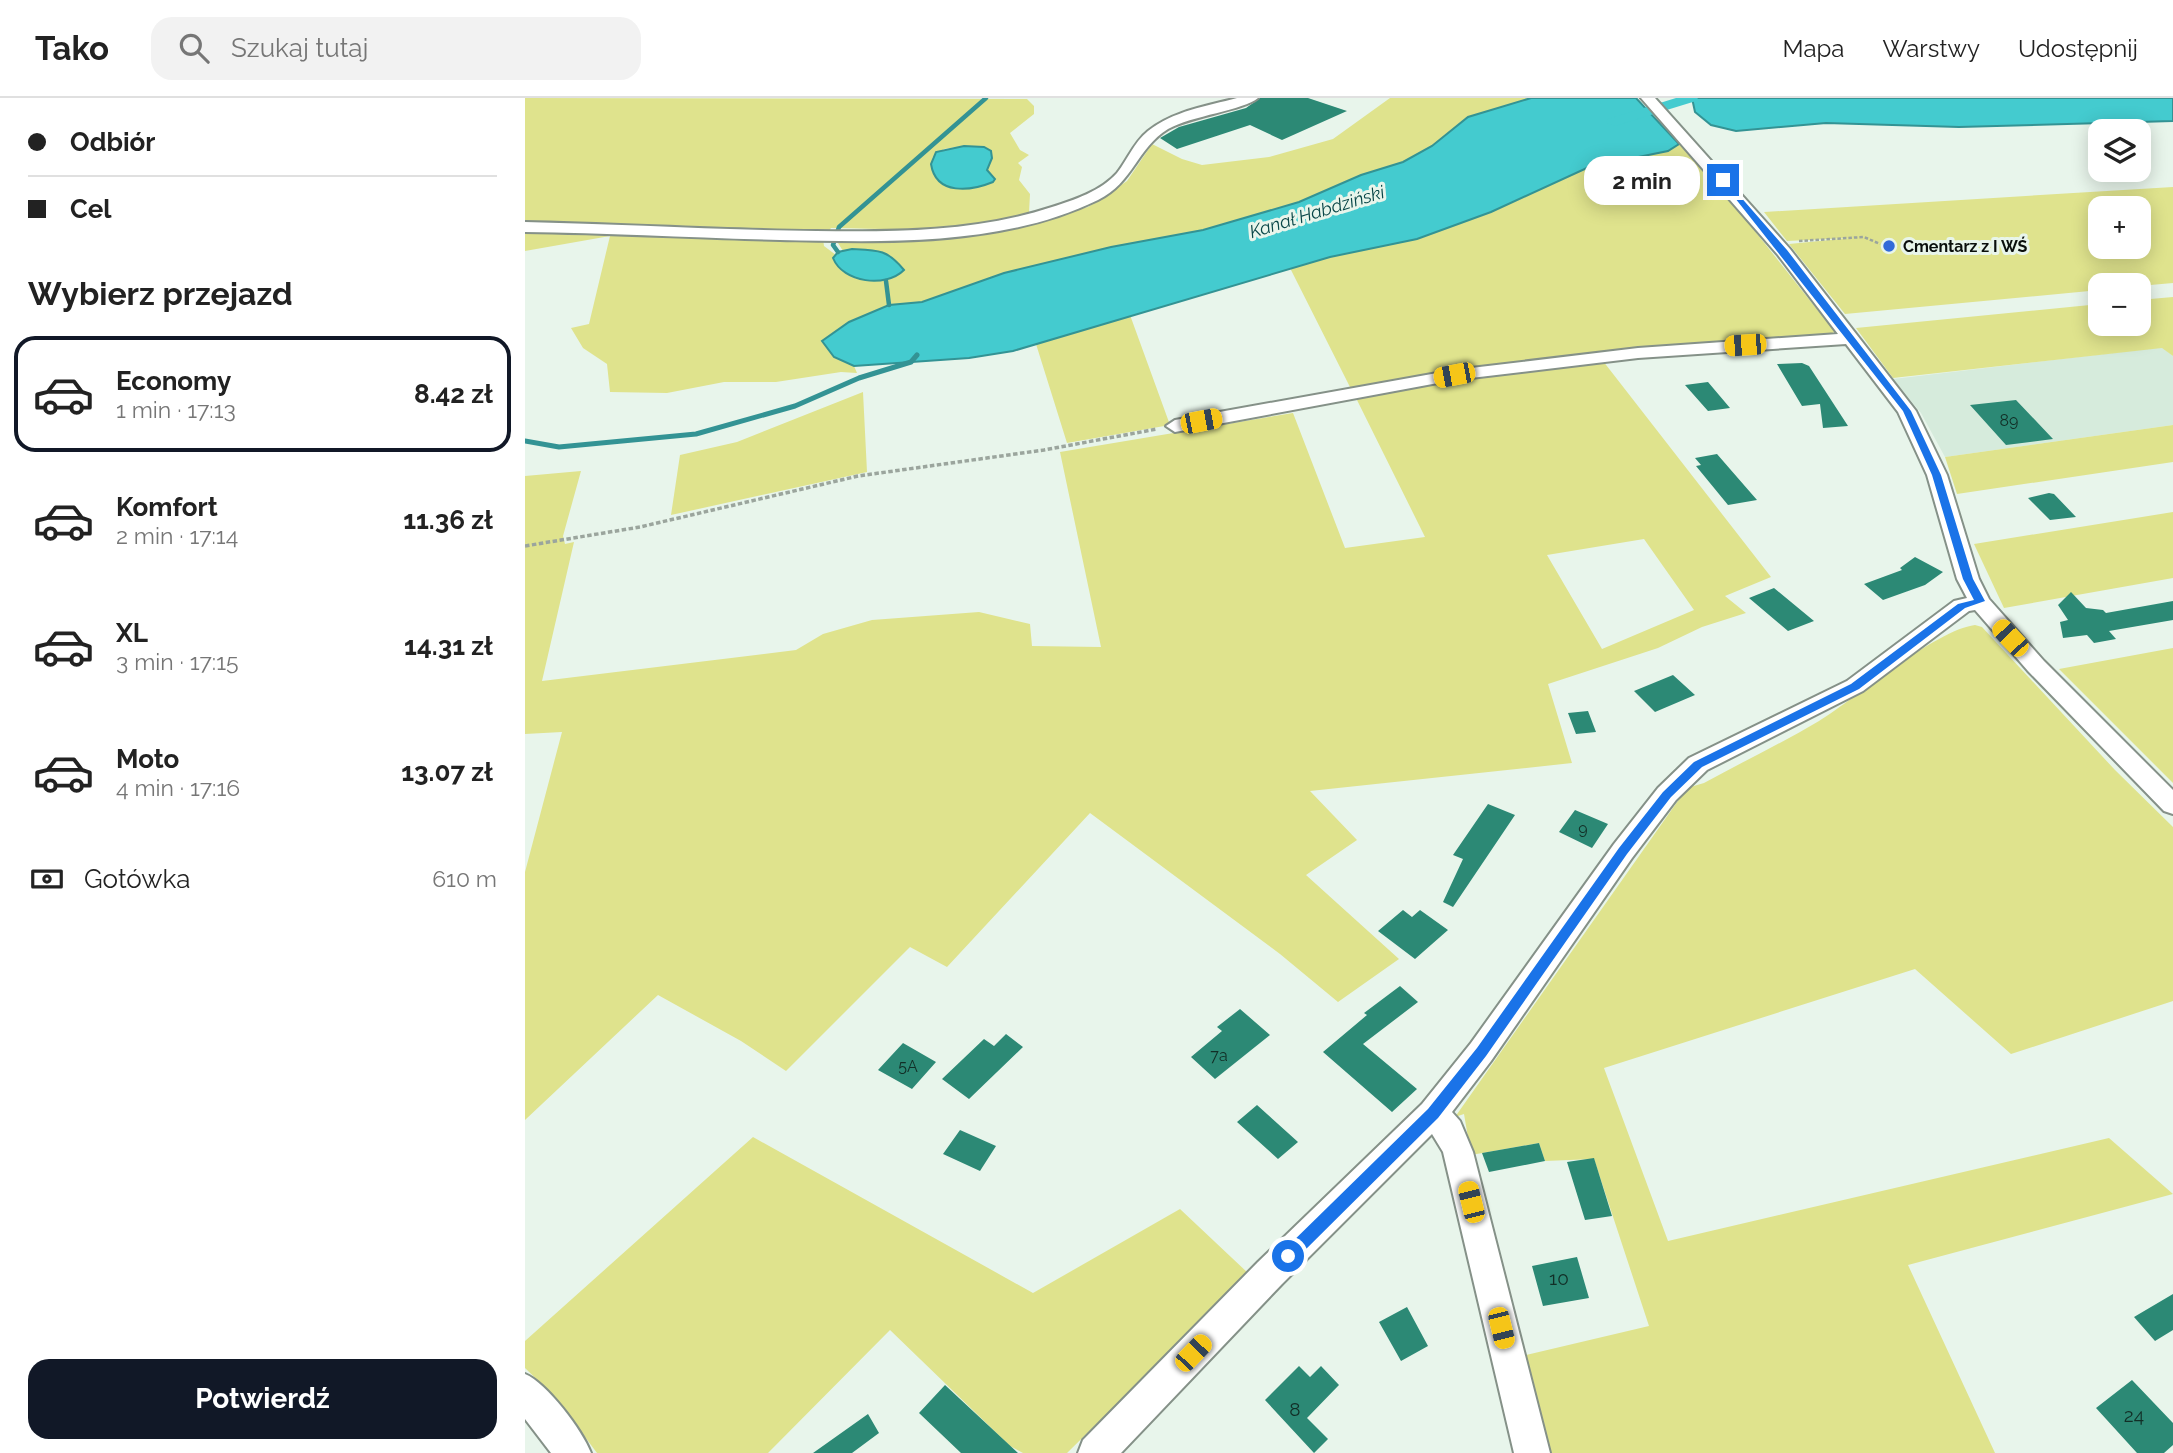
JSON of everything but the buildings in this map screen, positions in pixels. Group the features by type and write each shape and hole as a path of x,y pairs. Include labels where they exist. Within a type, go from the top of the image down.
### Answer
{"street":[{"path":"525,227 615,228 712,235 838,236 966,232 1054,211 1091,198 1120,177 1144,143 1157,130 1188,116 1251,98"},
{"path":"1648,98 1777,243 1907,411 1937,475 1968,579 1980,601 2036,666 2173,804"},
{"path":"1175,426 1454,375 1638,353 1851,338"},
{"path":"1096,1453 1270,1273 1433,1113 1481,1052 1623,851 1667,794 1698,764 1855,686 1962,606 1980,601"},
{"path":"1433,1113 1449,1131 1458,1152 1532,1453"},
{"path":"525,1391 573,1453"}],"path":[{"path":"1777,243 1864,237 1880,244"},
{"path":"525,546 640,527 858,476 1044,450 1175,426"}],"shaded area":[{"path":"2162,347 2173,356 2173,425 1945,457 1921,413 1893,379"}],"green space":[{"path":"525,98 1027,99 1034,106 1034,114 1010,133 1020,150 1029,155 1018,163 1022,167 1019,180 1030,194 1029,213 1004,220 955,227 831,228 823,239 824,246 836,255 833,258 852,275 886,281 852,249 843,251 838,243 841,239 938,239 1003,229 1088,207 1127,181 1152,144 1182,159 1202,165 1269,157 1333,139 1390,98 1531,98 1468,117 1432,146 1403,162 1361,175 1299,202 1203,230 1111,247 1004,273 922,302 889,305 834,357 854,366 857,373 841,372 776,382 724,382 667,393 610,392 607,364 583,348 571,328 589,324 610,236 525,251","holes":["964,146 991,151 992,157 987,170 995,179 932,158 944,149"]},
{"path":"1679,144 1739,211 1835,332 1821,337 1598,352 1351,389 1290,268 1417,239 1491,212 1589,167 1668,151"},
{"path":"2173,187 2173,283 2151,285 2151,273 2088,273 2088,291 1845,314 1789,244 1850,238 1787,241 1764,212"},
{"path":"2173,297 2173,356 2162,348 1893,378 1856,328 2088,305 2088,336 2151,336 2151,299"},
{"path":"1130,315 1170,425 1067,443 1036,344"},
{"path":"1603,361 1771,577 1725,596 1746,613 1702,627 1658,648 1548,684 1572,763 1310,791 1357,840 1306,875 1399,959 1338,1002 1280,954 1090,813 947,967 910,947 786,1071 741,1041 658,995 525,1120 525,872 562,732 525,734 525,476 581,471 563,536 565,544 574,542 542,681 796,650 823,634 872,620 979,612 1030,624 1032,646 1101,647 1060,452 1293,413 1345,548 1425,537 1355,396 1440,381","holes":["1644,539 1694,610 1602,649 1547,555"]},
{"path":"863,392 867,472 671,515 680,455 737,442"},
{"path":"2173,425 2173,462 1957,494 1945,457"},
{"path":"2173,512 2173,578 2004,608 1974,544"},
{"path":"1975,625 1982,627 2115,770 2173,827 2173,1001 2011,1054 1915,969 1604,1068 1668,1241 2109,1138 2173,1194 1908,1265 1995,1453 1547,1453 1522,1356 1649,1326 1594,1159 1545,1161 1539,1143 1471,1155 1464,1114 1455,1117 1687,788 1704,783 1805,729 1939,639"},
{"path":"2173,648 2173,783 2059,669"},
{"path":"753,1137 1033,1293 1180,1209 1249,1274 1067,1453 1023,1453 1010,1446 890,1330 768,1453 597,1453 555,1397 525,1368 525,1341"}],"water":[{"path":"1531,98 1636,98 1679,144 1668,151 1589,167 1491,212 1417,239 1330,257 1013,351 969,358 854,366 834,357 822,341 849,322 889,305 922,302 1004,273 1111,247 1203,230 1299,202 1361,175 1403,162 1432,146 1468,117"},
{"path":"1692,98 2173,98 2173,121 2088,119 2088,123 1959,127 1826,123 1736,131 1711,125 1695,112"},
{"path":"964,146 984,147 991,151 992,158 987,170 995,179 993,182 965,189 940,182 931,164 936,152"},
{"path":"852,249 887,254 904,270 896,276 876,281 855,278 838,266 833,258 838,252"}],"waterway":[{"path":"838,252 833,245 839,227 986,98"},
{"name":"Kanał Habdziński","path":"1613,122 1691,98"},
{"path":"886,281 889,305"},
{"path":"525,441 559,447 696,434 795,406 859,378 911,362 917,355"}],"place":[{"name":"Cmentarz z I WŚ","path":"1889,246"}],"route":[{"path":"1288,1256 1433,1113 1481,1052 1623,851 1667,794 1698,764 1855,686 1962,606 1980,601 1968,579 1937,475 1907,411 1784,252 1723,180"}]}
